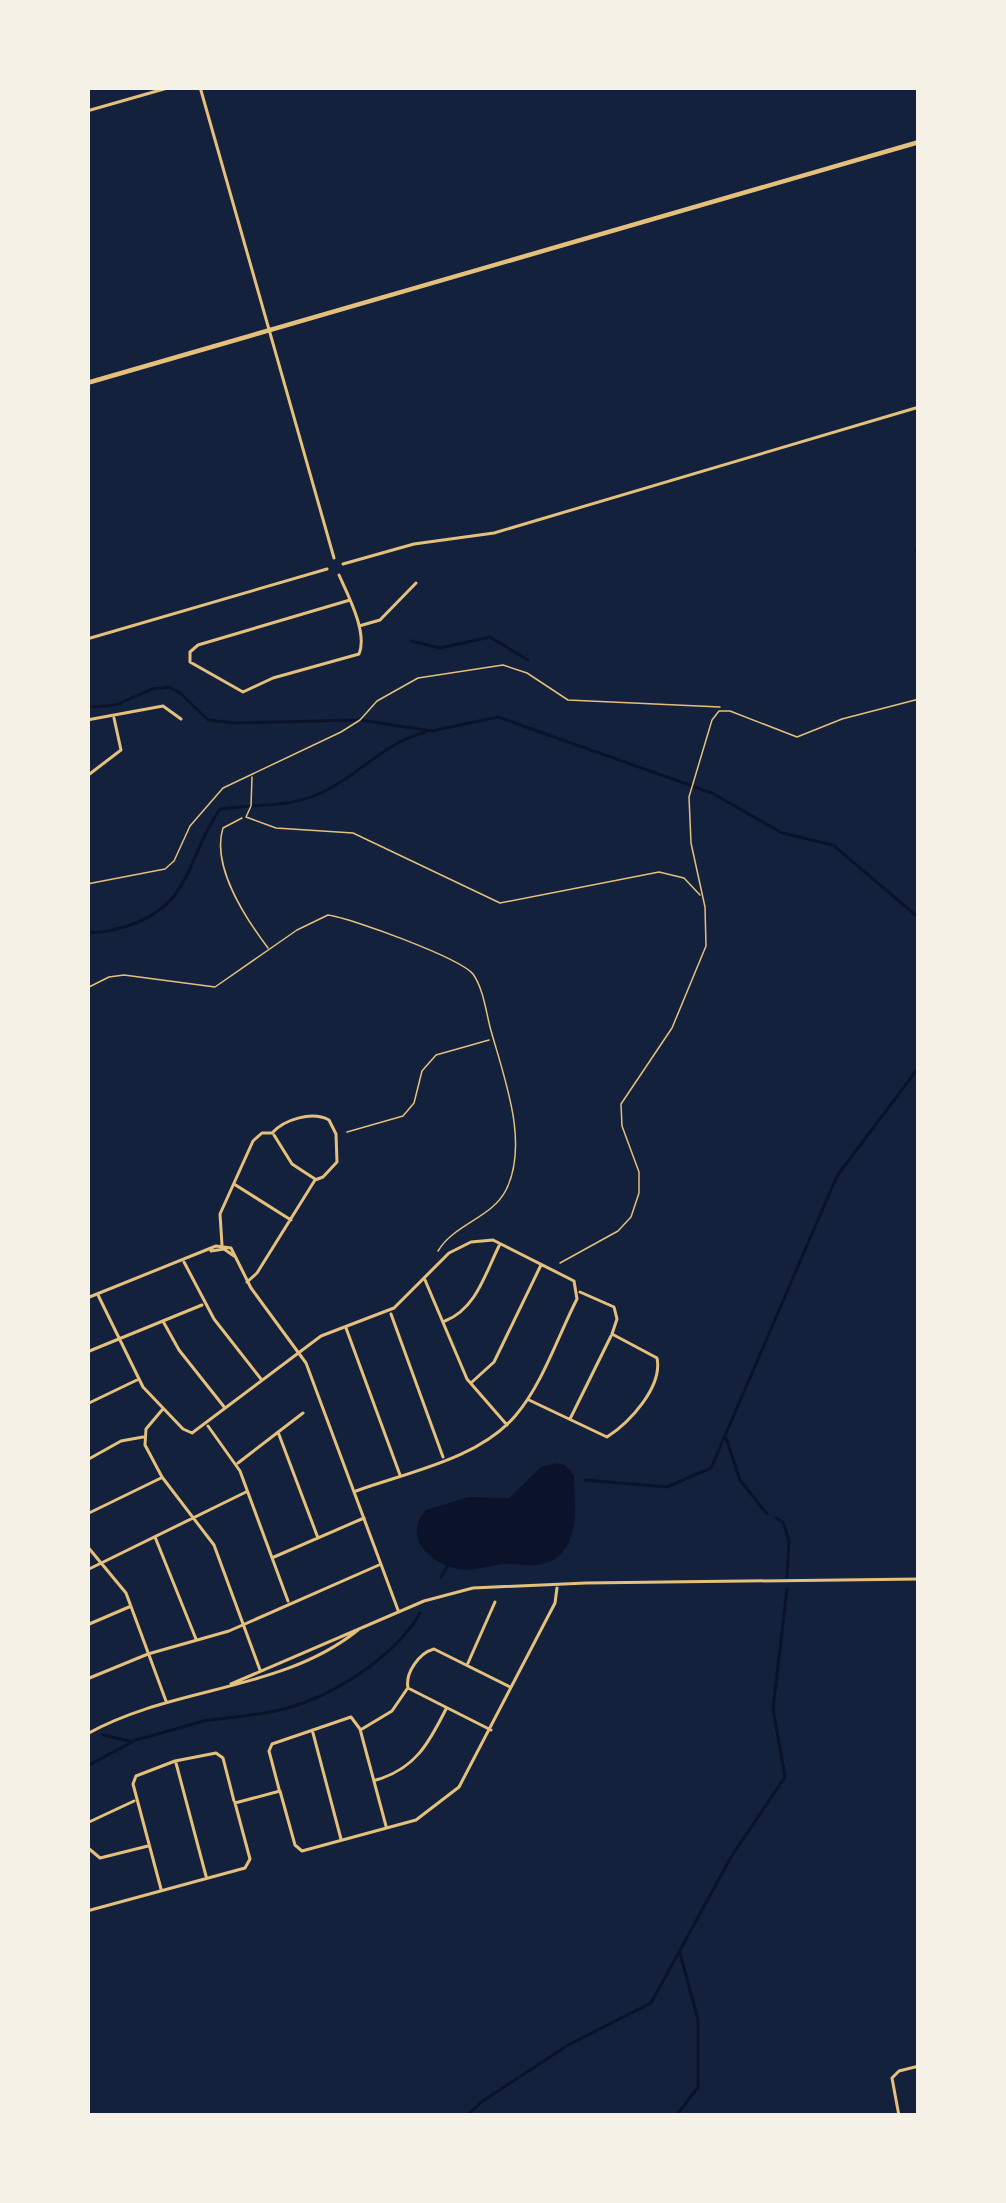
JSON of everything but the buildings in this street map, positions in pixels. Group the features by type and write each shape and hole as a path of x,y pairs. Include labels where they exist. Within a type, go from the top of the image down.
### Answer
{"main road":[{"path":"87,383 919,142"}],"street":[{"path":"87,111 171,87"},
{"path":"200,87 334,558 344,564 414,544 483,536 919,407"},
{"path":"87,639 327,569 334,558"},
{"path":"344,564 339,574 350,600 363,646 359,654 270,679 245,692 194,667 189,658 195,646 350,600"},
{"path":"327,569 332,575 339,574"},
{"path":"358,627 380,620 416,584"},
{"path":"87,720 163,706 181,719"},
{"path":"87,776 121,750 114,717"},
{"path":"222,1245 218,1220 250,1144 262,1133 312,1115 331,1122 338,1159 315,1180 257,1274 247,1282"},
{"path":"272,1133 292,1164 315,1180"},
{"path":"233,1184 291,1220"},
{"path":"97,1294 139,1378 188,1432 207,1424 321,1336 389,1311 453,1250 477,1240 488,1240 573,1280 578,1292 527,1400 506,1425 483,1443 354,1492"},
{"path":"488,1240 509,1249"},
{"path":"87,1298 222,1245 231,1248 247,1282 300,1352 398,1612"},
{"path":"443,1322 461,1315 471,1304 499,1246"},
{"path":"208,1251 224,1249 235,1258"},
{"path":"183,1261 204,1304 262,1381"},
{"path":"470,1383 492,1365 542,1265"},
{"path":"424,1279 470,1383 506,1425"},
{"path":"569,1420 617,1319 614,1307 590,1293 578,1292"},
{"path":"87,1352 204,1304"},
{"path":"389,1311 444,1459"},
{"path":"163,1320 179,1350 226,1410"},
{"path":"346,1326 400,1475"},
{"path":"527,1400 600,1436 611,1435 651,1389 659,1369 657,1358 612,1334"},
{"path":"87,1404 139,1378"},
{"path":"87,1460 125,1439 143,1437 163,1409"},
{"path":"237,1464 303,1413"},
{"path":"207,1424 237,1464 289,1604"},
{"path":"278,1432 317,1538"},
{"path":"143,1437 162,1477 214,1545 262,1674"},
{"path":"87,1514 162,1477"},
{"path":"87,1570 248,1492"},
{"path":"272,1558 364,1518"},
{"path":"154,1536 196,1641"},
{"path":"87,1546 123,1589 166,1702"},
{"path":"87,1679 243,1624 380,1564"},
{"path":"87,1734 119,1717 320,1653 361,1628 461,1590 556,1583 919,1579"},
{"path":"387,1828 353,1718 346,1716 313,1733 270,1746 297,1849 304,1851 342,1840 387,1828 422,1818 459,1787 556,1601 556,1583"},
{"path":"467,1665 495,1602"},
{"path":"87,1625 131,1606"},
{"path":"491,1730 408,1688 406,1681 429,1649 512,1688"},
{"path":"360,1729 392,1711 408,1688"},
{"path":"374,1780 399,1772 419,1755 447,1707"},
{"path":"313,1733 342,1840"},
{"path":"87,1911 162,1891 207,1879 249,1864 221,1756 175,1762 136,1775 133,1784 162,1891"},
{"path":"175,1762 207,1879"},
{"path":"235,1803 280,1791"},
{"path":"87,1822 137,1800"},
{"path":"87,1847 100,1858 149,1846"},
{"path":"899,2116 892,2078 919,2066"},
{"path":"911,2116 919,2114"}],"path":[{"path":"87,884 160,872 170,865 190,826 223,788 341,732 398,686 428,675 511,666 568,700 722,710 796,737 842,719 919,699"},
{"path":"562,1262 618,1231 634,1210 639,1172 622,1126 621,1105 672,1028 706,946 703,898 691,843 691,787 709,724 722,710"},
{"path":"252,773 251,806 246,817 223,828 220,848 231,884 270,950"},
{"path":"246,817 276,828 353,833 500,903 659,872 684,878 703,898"},
{"path":"87,988 124,975 215,987 297,930 328,915 423,948 475,976 513,1127 509,1182 497,1202 449,1235 438,1251"},
{"path":"347,1132 397,1120 408,1112 424,1066 436,1054 493,1039"}],"water":[{"path":"565,1465 574,1475 575,1503 570,1541 555,1559 538,1565 463,1570 437,1561 422,1547 417,1530 426,1510 468,1497 509,1498 541,1467"}],"waterway":[{"path":"411,641 440,648 490,637 528,660"},
{"path":"93,707 116,705 168,687 208,720 234,723 360,720 432,731 498,717 712,793 782,833 833,845 919,918"},
{"path":"87,932 133,924 167,903 187,876 220,809 309,798 396,744 426,732"},
{"path":"585,1480 667,1487 711,1468 837,1176 919,1067"},
{"path":"726,1438 740,1480 767,1514"},
{"path":"776,1518 783,1522 789,1540 787,1577"},
{"path":"441,1577 449,1563"},
{"path":"467,2116 568,2045 651,2003 731,1857 785,1777 773,1709 787,1589"},
{"path":"210,1720 280,1710 336,1688 384,1655 420,1613"},
{"path":"87,1766 136,1740 208,1720"},
{"path":"103,1735 130,1741"},
{"path":"676,2116 698,2087 698,2020 680,1953"}]}
